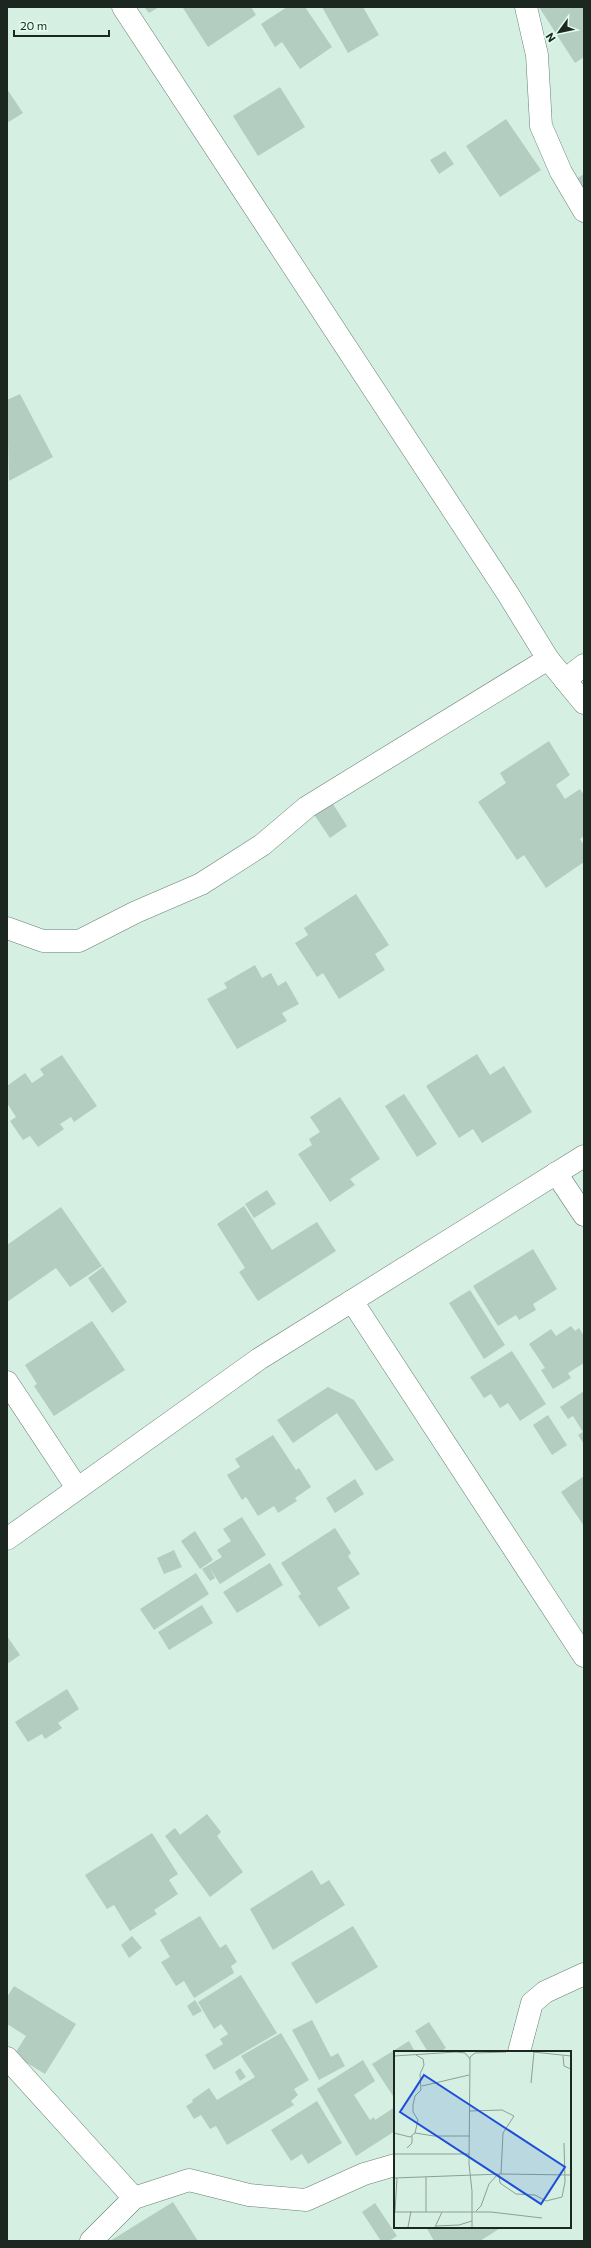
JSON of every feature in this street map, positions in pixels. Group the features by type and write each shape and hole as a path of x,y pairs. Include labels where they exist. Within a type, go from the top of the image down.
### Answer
{"street":[{"path":"123,7 508,594 548,659 583,701"},
{"path":"526,7 537,55 541,126 561,172 584,211"},
{"path":"7,928 43,941 79,941 136,912 201,884 262,845 307,807 548,659"},
{"path":"565,680 584,665"},
{"path":"7,1539 258,1359 584,1156"},
{"path":"556,1173 584,1215"},
{"path":"352,1301 584,1656"},
{"path":"7,1382 77,1488"},
{"path":"519,2051 532,2003 545,1992 584,1974"},
{"path":"7,2058 134,2198"},
{"path":"91,2241 134,2198 189,2180 249,2195 306,2200 364,2174 394,2165"}],"building":[{"path":"144,7 159,7 149,13"},
{"path":"251,7 256,15 208,47 183,8"},
{"path":"287,7 305,7 332,47 300,69 282,42 275,47 261,24"},
{"path":"322,7 363,7 379,35 348,53"},
{"path":"539,7 584,7 584,57 575,63"},
{"path":"280,87 305,127 258,156 233,116"},
{"path":"7,89 23,113 7,123"},
{"path":"506,119 541,170 500,197 466,146"},
{"path":"445,151 454,164 439,174 430,160"},
{"path":"584,174 584,210 568,184"},
{"path":"20,394 53,457 9,481 7,400"},
{"path":"549,741 570,775 556,785 565,799 580,789 584,795 584,836 580,839 584,845 584,862 546,888 524,855 517,860 478,802 506,783 500,773"},
{"path":"331,801 347,826 330,838 313,813"},
{"path":"356,894 389,945 375,954 385,970 339,999 323,973 317,977 295,943 308,935 304,928"},
{"path":"255,965 262,978 271,973 278,986 286,981 299,1004 282,1013 287,1021 237,1049 207,999 227,988 224,983"},
{"path":"477,1054 490,1075 504,1066 532,1112 482,1143 473,1129 459,1138 426,1086"},
{"path":"62,1055 97,1106 74,1122 71,1117 60,1124 64,1129 38,1147 30,1136 23,1140 10,1121 16,1117 7,1103 7,1086 25,1073 32,1083 44,1075 40,1069"},
{"path":"404,1094 437,1144 417,1157 385,1106"},
{"path":"340,1097 380,1159 350,1179 355,1185 330,1202 298,1154 312,1145 309,1139 320,1132 310,1117"},
{"path":"267,1190 276,1204 254,1218 245,1204"},
{"path":"244,1206 272,1250 317,1222 336,1251 258,1301 239,1272 245,1268 217,1224"},
{"path":"61,1207 102,1266 70,1287 56,1268 7,1302 7,1245"},
{"path":"533,1249 557,1289 533,1304 536,1310 519,1320 516,1315 498,1326 473,1286"},
{"path":"103,1267 127,1302 112,1313 88,1278"},
{"path":"470,1290 505,1345 484,1359 449,1303"},
{"path":"92,1321 125,1370 54,1416 34,1386 37,1384 25,1365"},
{"path":"571,1326 575,1331 579,1328 584,1336 584,1363 568,1373 571,1378 553,1389 541,1370 545,1368 529,1344 551,1329 556,1336"},
{"path":"512,1351 546,1404 520,1421 508,1403 500,1408 491,1394 484,1398 470,1377"},
{"path":"328,1387 354,1400 394,1460 376,1471 337,1413 293,1443 277,1420"},
{"path":"584,1391 584,1444 578,1435 583,1432 573,1416 568,1419 560,1407"},
{"path":"548,1415 567,1445 552,1455 533,1425"},
{"path":"273,1435 296,1470 299,1468 311,1487 295,1498 297,1501 278,1513 274,1506 258,1516 246,1497 242,1500 227,1475 240,1467 235,1459"},
{"path":"584,1476 584,1526 561,1492"},
{"path":"355,1479 364,1494 335,1513 326,1498"},
{"path":"242,1517 266,1555 220,1584 209,1567 215,1578 210,1581 202,1569 222,1557 217,1550 231,1541 223,1529"},
{"path":"335,1528 351,1553 348,1556 360,1574 337,1588 350,1608 319,1627 298,1596 301,1594 281,1563"},
{"path":"195,1531 213,1560 200,1569 181,1541"},
{"path":"174,1550 182,1567 164,1574 157,1558"},
{"path":"270,1563 283,1585 237,1613 223,1592"},
{"path":"196,1573 209,1594 154,1630 140,1609"},
{"path":"202,1605 213,1623 169,1650 158,1632"},
{"path":"7,1636 20,1655 7,1664"},
{"path":"67,1689 79,1709 58,1723 62,1728 45,1739 42,1734 28,1742 15,1722"},
{"path":"207,1814 221,1832 217,1836 243,1872 210,1897 165,1836 175,1828 180,1835"},
{"path":"152,1833 178,1874 169,1880 178,1894 154,1910 157,1914 130,1931 114,1905 107,1909 85,1875"},
{"path":"312,1870 321,1885 329,1880 345,1905 273,1950 250,1909"},
{"path":"200,1916 220,1948 226,1944 237,1962 231,1966 234,1973 194,1998 184,1981 176,1986 161,1962 170,1957 160,1940"},
{"path":"353,1926 378,1967 316,2004 291,1963"},
{"path":"132,1936 142,1948 129,1958 121,1945"},
{"path":"241,1975 277,2033 214,2070 205,2055 223,2044 220,2039 228,2034 221,2024 214,2029 198,2002"},
{"path":"14,1986 76,2024 45,2074 14,2055 26,2036 7,2024 7,1997"},
{"path":"195,2000 202,2011 193,2016 187,2006"},
{"path":"312,2020 331,2057 338,2053 345,2066 319,2080 292,2030"},
{"path":"429,2022 446,2048 442,2051 427,2051 415,2031"},
{"path":"281,2033 309,2080 294,2089 298,2095 291,2101 294,2105 227,2145 216,2126 210,2129 201,2115 194,2119 186,2106 209,2088 217,2100 255,2077 241,2056"},
{"path":"409,2041 414,2051 394,2051 394,2097 372,2064"},
{"path":"363,2060 375,2081 354,2095 370,2120 374,2117 375,2120 394,2108 394,2132 356,2156 317,2089"},
{"path":"240,2068 246,2077 240,2081 235,2072"},
{"path":"317,2101 342,2143 308,2164 302,2154 291,2161 271,2130"},
{"path":"173,2202 198,2241 110,2241"},
{"path":"375,2203 397,2236 389,2241 381,2241 362,2212"},
{"path":"427,2228 500,2228 480,2241 434,2241"}]}
